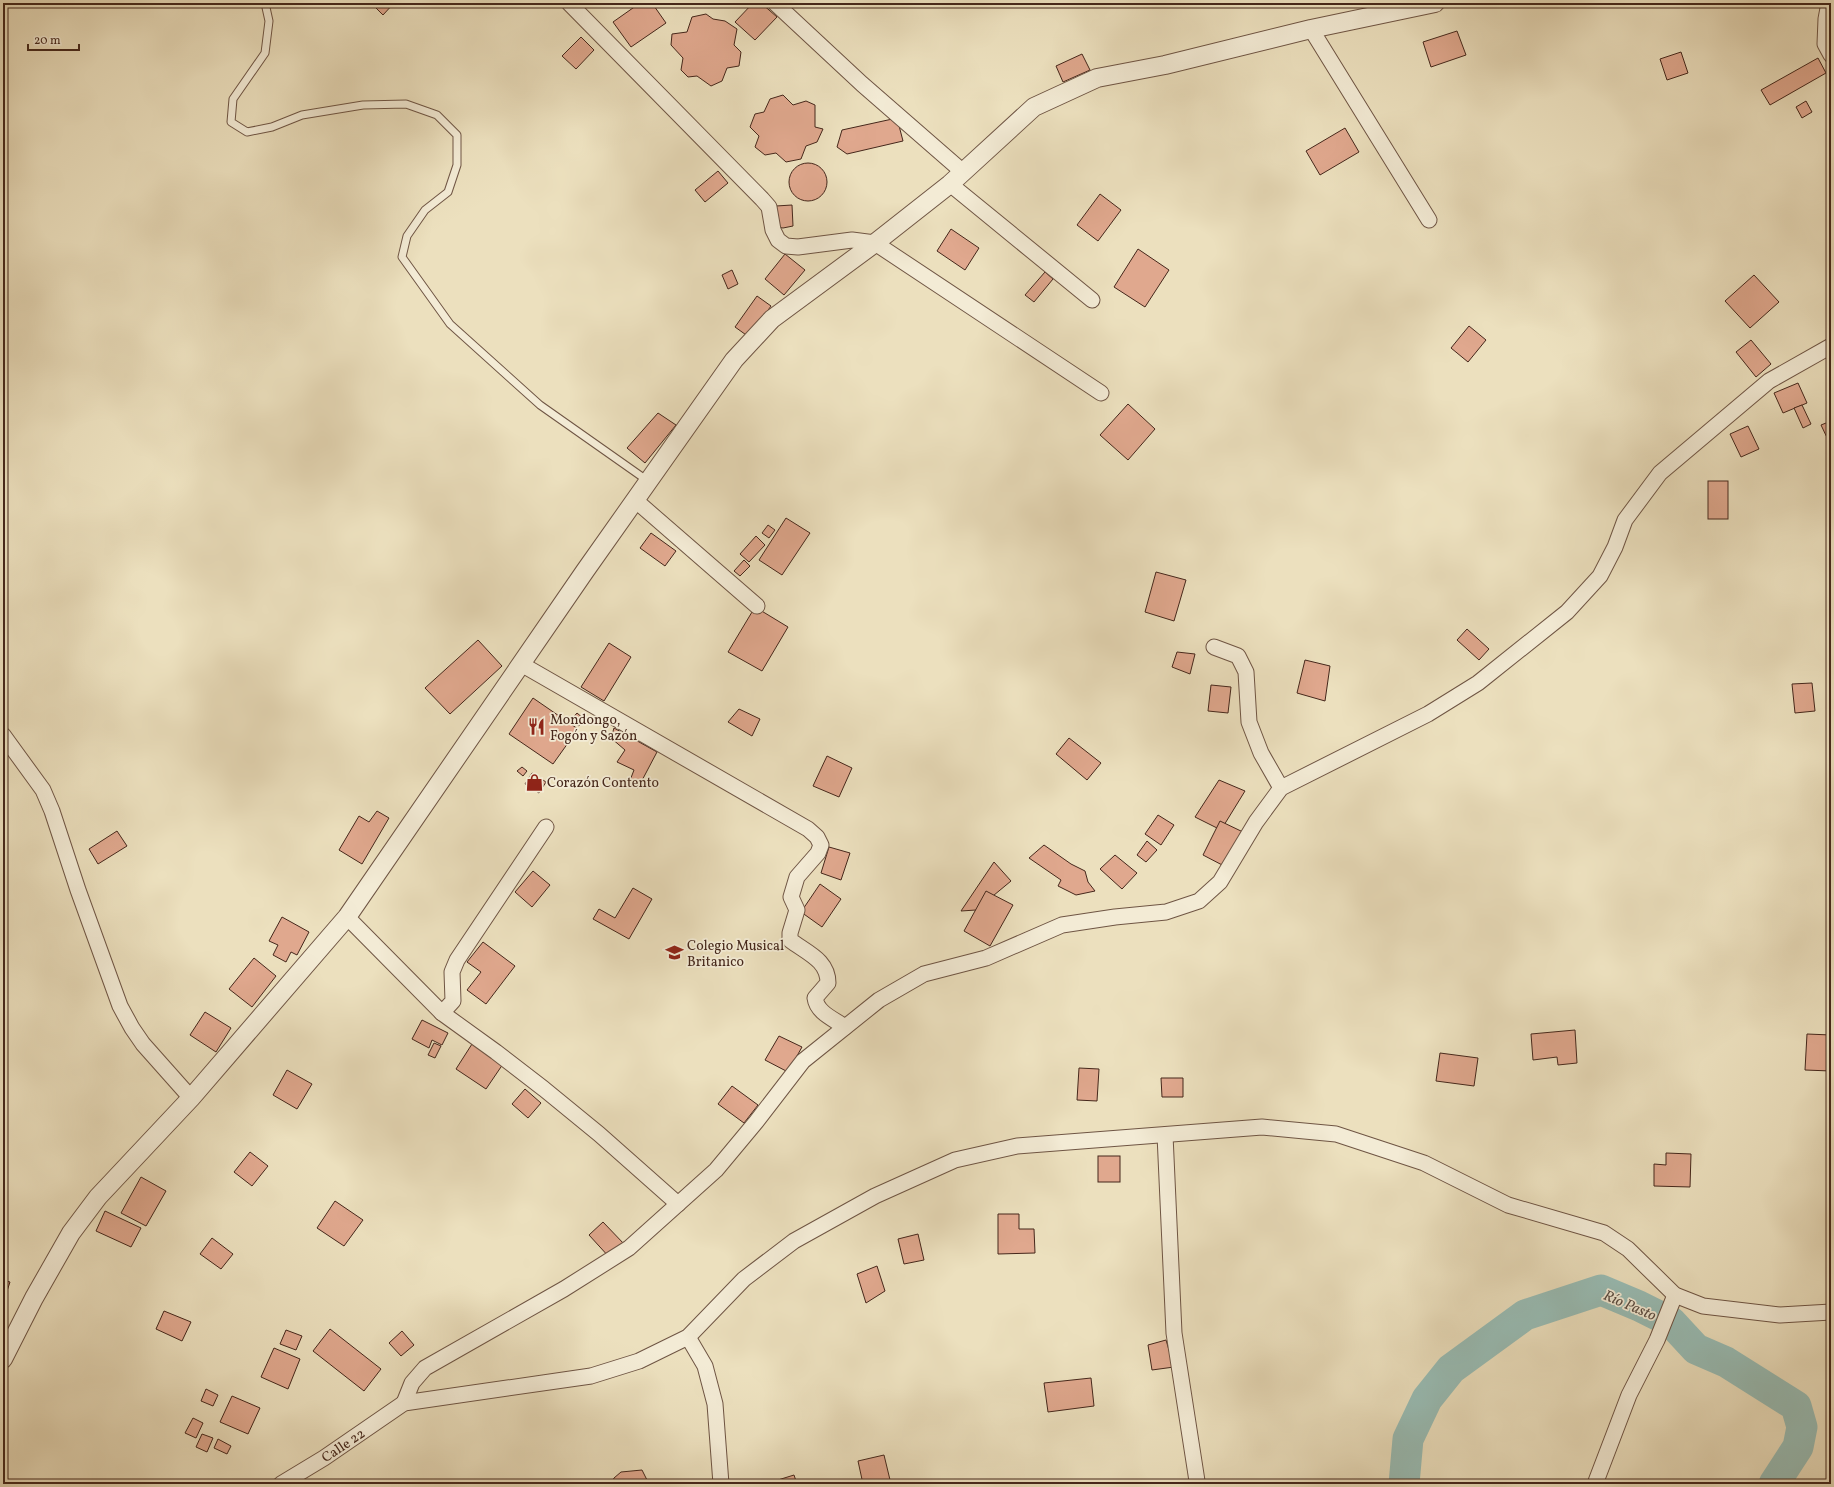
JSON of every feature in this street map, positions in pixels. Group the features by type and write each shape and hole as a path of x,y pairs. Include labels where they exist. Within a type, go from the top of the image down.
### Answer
{"street":[{"path":"569,3 762,199 769,207 773,230 778,240 786,246 798,247 852,240 875,243 1101,393"},
{"path":"775,3 862,84 957,178 1092,300"},
{"path":"3,1359 34,1298 71,1234 98,1197 191,1098 347,917 648,481 734,360 772,319 875,243 957,178 1034,107 1097,78 1165,65 1311,29 1435,3"},
{"path":"1829,3 1826,19 1825,44 1831,56"},
{"path":"1311,29 1429,220"},
{"path":"404,1403 412,1383 425,1368 564,1289 629,1248 716,1170 756,1122 803,1061 879,1000 924,974 986,958 1062,925 1115,917 1166,912 1199,901 1220,882 1256,822 1281,788 1428,714 1478,683 1567,612 1600,576 1615,547 1625,520 1660,473 1769,381 1831,346"},
{"path":"635,500 757,606"},
{"path":"1214,646 1238,656 1246,672 1249,722 1261,753 1281,788"},
{"path":"521,664 801,825 817,837 821,845 818,853 797,877 791,897 797,910 790,933 790,940 810,954 825,968 828,983 816,998 816,1005 820,1010 845,1027"},
{"path":"3,735 43,790 52,811 120,1006 143,1044 191,1098"},
{"path":"442,1013 452,1002 452,972 457,960 546,827"},
{"path":"347,917 442,1013 544,1089 599,1134 678,1204"},
{"path":"404,1403 591,1376 639,1362 688,1337 744,1279 794,1240 876,1196 955,1160 1017,1146 1262,1127 1336,1134 1424,1162 1508,1206 1604,1234 1628,1249 1672,1301 1780,1315 1831,1312"},
{"path":"1165,1135 1174,1333 1197,1481"},
{"path":"1595,1484 1630,1395 1660,1332 1672,1301"},
{"path":"688,1337 705,1366 714,1404 721,1484"},
{"name":"Calle 22","path":"281,1484 324,1458 404,1403"}],"lane":[{"path":"265,3 269,22 265,52 233,99 231,122 247,132 272,127 302,115 363,105 406,104 438,115 456,135 457,165 448,192 425,210 407,236 402,257 450,324 540,406 648,481"}],"building":[{"path":"381,3 394,3 383,15 376,8"},
{"path":"640,3 652,3 666,23 631,47 613,22"},
{"path":"753,3 761,3 777,17 755,40 735,22"},
{"path":"706,14 713,19 725,21 737,29 734,45 741,52 739,66 727,68 722,81 711,86 697,76 688,77 681,70 683,58 671,45 672,34 687,32 692,17"},
{"path":"1457,31 1466,55 1431,67 1423,42"},
{"path":"581,37 594,50 576,69 562,56"},
{"path":"1681,52 1688,73 1667,80 1660,59"},
{"path":"1082,54 1090,70 1063,82 1056,66"},
{"path":"1818,58 1826,73 1770,105 1761,90"},
{"path":"783,95 793,105 806,101 815,105 815,127 823,129 817,142 806,146 801,159 786,162 776,153 765,155 755,147 759,136 750,127 755,114 764,112 770,99"},
{"path":"1806,101 1812,112 1802,118 1796,107"},
{"path":"897,118 903,141 847,154 837,147 842,130"},
{"path":"1345,128 1359,152 1320,175 1306,151"},
{"path":"808,163 818,166 824,172 827,182 824,192 818,198 808,201 798,198 792,192 789,182 792,172 798,166"},
{"path":"718,171 728,183 705,202 695,190"},
{"path":"1100,194 1121,210 1098,241 1077,225"},
{"path":"792,205 793,226 783,228 777,227 776,206"},
{"path":"951,229 979,248 965,270 937,251"},
{"path":"1138,249 1169,270 1145,307 1114,287"},
{"path":"785,254 805,270 784,295 765,279"},
{"path":"732,270 738,284 728,289 722,275"},
{"path":"1045,272 1053,279 1034,302 1025,295"},
{"path":"1754,275 1779,302 1750,328 1725,301"},
{"path":"757,296 771,306 749,337 735,327"},
{"path":"1469,326 1486,340 1468,362 1451,348"},
{"path":"1751,340 1771,364 1756,377 1736,352"},
{"path":"1798,383 1807,403 1783,413 1774,393"},
{"path":"1128,404 1155,429 1128,460 1100,435"},
{"path":"1802,405 1811,424 1803,428 1794,408"},
{"path":"658,413 676,425 645,463 627,448"},
{"path":"1831,421 1831,446 1821,425"},
{"path":"1748,426 1759,449 1741,457 1730,434"},
{"path":"1708,481 1728,481 1728,519 1708,519"},
{"path":"786,518 810,533 782,575 759,560"},
{"path":"768,525 775,530 769,538 762,533"},
{"path":"651,533 676,551 665,566 640,548"},
{"path":"756,536 765,545 749,562 740,554"},
{"path":"744,560 750,566 740,576 734,571"},
{"path":"1156,572 1186,580 1174,621 1145,612"},
{"path":"755,607 788,627 762,671 728,652"},
{"path":"1467,629 1489,649 1479,660 1457,640"},
{"path":"478,640 502,666 450,714 425,688"},
{"path":"609,643 631,657 604,701 581,687"},
{"path":"1177,652 1195,654 1190,674 1172,667"},
{"path":"1305,660 1330,666 1325,701 1297,693"},
{"path":"1812,683 1815,711 1795,713 1792,684"},
{"path":"1211,685 1231,687 1228,713 1208,711"},
{"path":"533,698 578,729 553,764 509,734"},
{"path":"739,709 760,719 752,736 728,722"},
{"path":"577,713 584,719 579,726 571,720"},
{"path":"614,728 657,752 638,788 629,783 634,770 617,762 625,750 611,738"},
{"path":"1069,738 1101,763 1087,780 1056,754"},
{"path":"827,756 852,768 839,797 813,786"},
{"path":"522,767 527,771 523,776 517,771"},
{"path":"532,773 546,782 539,793 525,784"},
{"path":"1219,780 1245,791 1221,830 1195,817"},
{"path":"377,811 389,818 362,864 339,850 359,816 369,822"},
{"path":"1158,815 1174,825 1161,845 1145,834"},
{"path":"1220,821 1243,832 1226,867 1203,855"},
{"path":"117,831 127,846 98,864 89,849"},
{"path":"1147,841 1157,850 1146,862 1137,855"},
{"path":"1044,845 1071,864 1085,871 1088,882 1095,891 1076,895 1058,886 1061,880 1029,858"},
{"path":"829,847 850,853 841,880 821,873"},
{"path":"1115,855 1137,873 1122,889 1100,869"},
{"path":"994,862 1011,881 976,910 961,911"},
{"path":"533,871 550,885 532,907 515,892"},
{"path":"820,884 841,899 822,927 801,912"},
{"path":"633,888 652,899 629,939 593,919 599,909 615,918"},
{"path":"986,891 1013,905 990,946 964,931"},
{"path":"282,917 309,932 297,955 291,952 286,962 273,955 278,945 269,941"},
{"path":"483,942 515,966 486,1004 467,990 481,972 467,962"},
{"path":"254,958 276,976 252,1007 229,989"},
{"path":"205,1012 231,1028 216,1052 190,1035"},
{"path":"422,1020 448,1033 442,1045 432,1040 429,1048 412,1039"},
{"path":"1575,1030 1577,1063 1558,1065 1557,1057 1533,1060 1531,1034"},
{"path":"1807,1034 1831,1035 1831,1071 1805,1070"},
{"path":"779,1036 802,1047 788,1072 765,1060"},
{"path":"434,1043 441,1046 435,1058 428,1055"},
{"path":"472,1044 503,1064 486,1089 456,1069"},
{"path":"1440,1053 1478,1058 1474,1086 1436,1081"},
{"path":"1079,1068 1099,1069 1097,1101 1077,1100"},
{"path":"287,1070 312,1084 297,1109 273,1095"},
{"path":"1161,1078 1183,1078 1183,1097 1162,1097"},
{"path":"732,1086 758,1105 744,1123 718,1104"},
{"path":"525,1089 541,1103 528,1118 512,1104"},
{"path":"250,1152 268,1166 252,1186 234,1172"},
{"path":"1666,1153 1691,1154 1690,1187 1654,1186 1654,1164 1666,1165"},
{"path":"1098,1156 1120,1156 1120,1182 1098,1182"},
{"path":"141,1177 166,1191 146,1226 121,1213"},
{"path":"335,1201 363,1220 344,1246 317,1228"},
{"path":"105,1211 141,1228 131,1247 96,1231"},
{"path":"998,1214 1019,1214 1019,1229 1034,1229 1035,1253 998,1254"},
{"path":"603,1222 625,1245 610,1258 589,1235"},
{"path":"918,1234 924,1260 904,1264 898,1239"},
{"path":"212,1238 233,1254 221,1269 200,1254"},
{"path":"877,1266 885,1291 866,1303 857,1274"},
{"path":"3,1280 10,1282 3,1303"},
{"path":"164,1311 191,1322 182,1341 156,1329"},
{"path":"330,1329 381,1369 364,1391 313,1351"},
{"path":"286,1330 302,1336 296,1350 280,1344"},
{"path":"402,1331 414,1345 401,1356 389,1343"},
{"path":"1166,1340 1174,1367 1152,1370 1148,1345"},
{"path":"274,1348 300,1359 288,1389 261,1377"},
{"path":"1091,1378 1094,1406 1048,1412 1044,1383"},
{"path":"206,1389 218,1395 213,1406 201,1401"},
{"path":"232,1396 260,1408 248,1434 220,1422"},
{"path":"193,1418 203,1423 196,1438 185,1433"},
{"path":"202,1434 213,1438 207,1452 196,1447"},
{"path":"218,1439 231,1446 227,1454 214,1448"},
{"path":"884,1455 891,1484 863,1484 858,1461"},
{"path":"642,1470 649,1484 611,1484 614,1478 621,1472"},
{"path":"794,1475 797,1484 765,1484"}],"waterway":[{"name":"Río Pasto","path":"1404,1484 1408,1439 1427,1399 1451,1369 1525,1315 1601,1290 1639,1306 1671,1322 1696,1349 1726,1362 1796,1406 1802,1427 1798,1447 1774,1484"}],"place":[{"name":"Mondongo, Fogón y Sazón","path":"537,727"},
{"name":"Corazón Contento","path":"534,782"},
{"name":"Colegio Musical Britanico","path":"674,953"}]}
